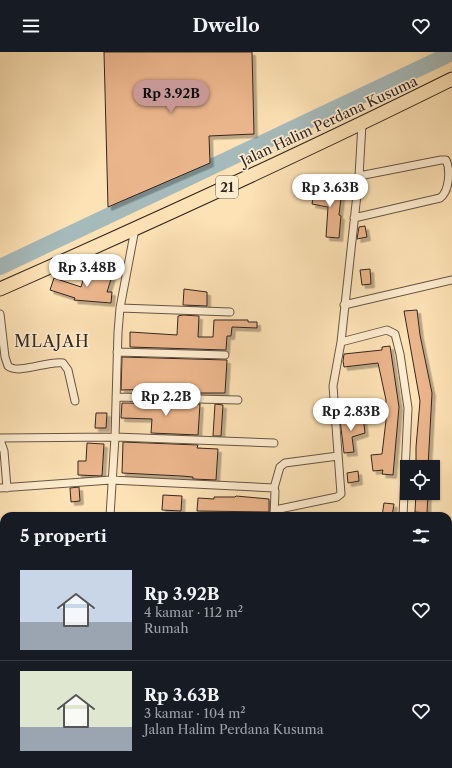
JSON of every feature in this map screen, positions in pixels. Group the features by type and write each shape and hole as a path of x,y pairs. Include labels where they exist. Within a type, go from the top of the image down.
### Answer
{"highway":[{"name":"Jalan Halim Perdana Kusuma","path":"0,288 135,229 362,124 452,79"}],"street":[{"path":"278,512 339,496 341,492 333,386 341,342 359,176 362,124"},
{"path":"354,218 442,197 446,188 448,163 446,160 441,160 359,176"},
{"path":"110,512 115,437 117,352 120,308 135,229"},
{"path":"344,305 452,280"},
{"path":"120,308 230,312"},
{"path":"0,314 4,357 8,366 16,370 52,363 63,363 68,370 75,401"},
{"path":"341,342 387,330 395,334 400,354 408,408 403,512"},
{"path":"117,352 225,355"},
{"path":"116,397 238,400"},
{"path":"274,443 115,437 0,439 4,452 3,488 111,480 274,488"},
{"path":"274,512 276,491 274,488 280,467 286,463 338,456"}],"building":[{"path":"104,52 252,52 254,134 209,136 210,163 108,207"},
{"path":"315,185 342,189 339,215 341,216 339,238 326,237 328,207 312,204"},
{"path":"365,226 367,237 357,239 359,227"},
{"path":"87,267 112,276 107,292 112,292 111,303 74,300 75,298 50,290 54,278 81,287"},
{"path":"370,269 371,284 362,285 360,270"},
{"path":"184,289 207,292 207,306 183,305"},
{"path":"417,310 420,335 432,393 428,460 416,460 420,401 404,311"},
{"path":"178,316 199,316 198,337 213,337 214,320 248,320 248,322 257,322 257,328 232,327 231,336 227,336 226,350 130,347 130,332 177,335"},
{"path":"390,346 399,407 393,475 382,474 383,470 373,471 371,455 382,454 387,412 385,412 386,400 378,363 344,367 343,361 344,354 382,350 382,347"},
{"path":"122,357 227,360 225,393 154,393 152,389 121,390"},
{"path":"122,403 200,404 198,435 151,433 152,419 121,418"},
{"path":"215,404 223,405 221,436 213,436"},
{"path":"96,413 107,413 106,428 95,428"},
{"path":"363,416 365,433 352,437 354,452 344,453 340,420"},
{"path":"123,442 198,445 197,448 218,449 216,480 193,479 193,477 181,476 122,473"},
{"path":"87,443 104,444 102,476 78,475 78,461 86,461"},
{"path":"358,471 359,481 348,483 347,473"},
{"path":"79,487 80,501 71,502 70,488"},
{"path":"163,495 182,496 181,511 162,510"},
{"path":"236,496 269,499 269,512 197,511 198,498 214,499 214,497"},
{"path":"416,500 428,500 427,512 415,512"},
{"path":"384,503 394,504 393,512 383,512"}],"waterway":[{"path":"0,267 452,53"}],"district":[{"name":"MLAJAH","path":"52,341"}]}
